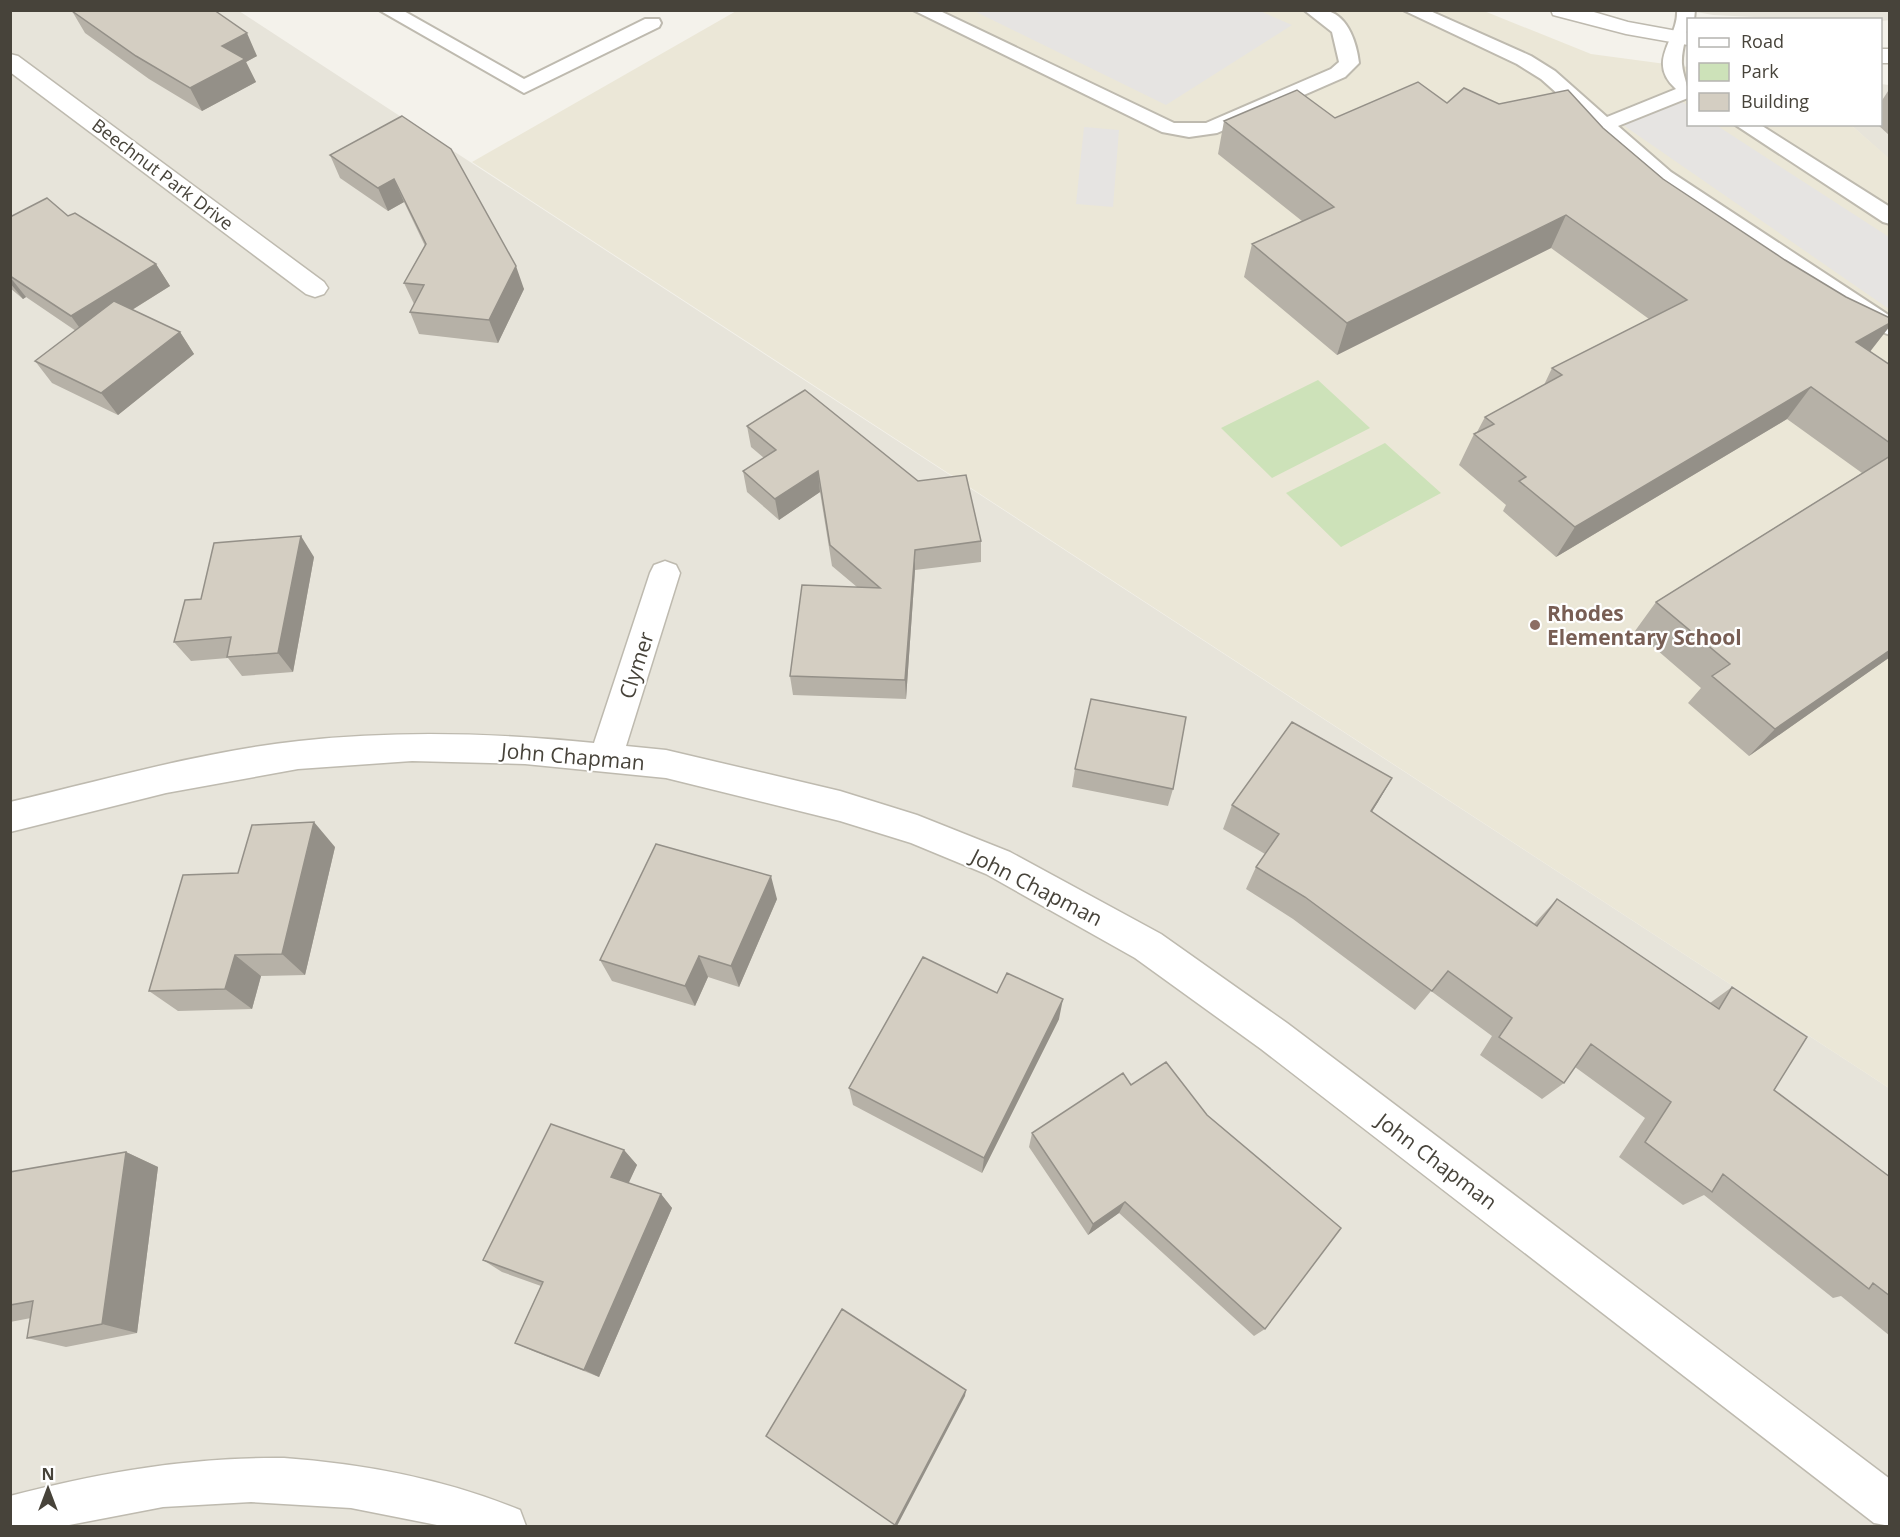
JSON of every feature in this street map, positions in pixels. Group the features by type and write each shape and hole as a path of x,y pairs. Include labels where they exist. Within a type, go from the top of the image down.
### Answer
{"street":[{"path":"1561,10 1626,28 1684,38"},
{"name":"Beechnut Park Drive","path":"10,60 315,288"},
{"name":"Clymer","path":"606,757 665,573"},
{"name":"John Chapman","path":"10,818 166,779 298,755 412,747 525,750 606,757 678,767 840,806 917,830 998,863 1148,946 1274,1035 1890,1507"},
{"path":"10,1518 92,1497 185,1483 275,1480 363,1488 449,1506 504,1527"}],"lane":[{"path":"388,10 524,87 652,23"},
{"path":"922,10 1169,128 1189,131 1210,129 1338,73 1349,63 1345,35 1326,16 1313,10"},
{"path":"1412,10 1524,60 1548,75 1664,177 1890,327"},
{"path":"1686,10 1684,38 1671,61 1674,75 1687,88"},
{"path":"1604,125 1687,91"},
{"path":"1747,126 1890,217"}],"shaded area":[{"name":"Rhodes Elementary School","path":"738,10 1484,11 1591,54 1687,67 1687,126 1852,126 1890,159 1889,1088 472,162"},
{"path":"1889,10 1890,20 1882,21 1882,18 1775,18 1713,15 1691,11"},
{"path":"10,11 239,11 1889,1088 1889,1526 11,1526"},
{"path":"974,11 1260,11 1292,25 1166,105"},
{"path":"1882,84 1889,85 1889,159 1852,126 1882,126"},
{"path":"1681,101 1687,105 1687,126 1718,126 1889,237 1889,309 1623,125"},
{"path":"1084,127 1119,130 1113,207 1076,204"}],"green space":[{"path":"1318,380 1370,428 1272,478 1221,428"},
{"path":"1385,443 1441,493 1341,547 1286,493"}],"building":[{"path":"214,10 247,33 222,46 245,59 190,88 136,56 72,11"},
{"path":"1418,82 1447,103 1464,88 1499,104 1568,90 1603,128 1663,179 1785,260 1846,297 1890,318 1890,323 1856,342 1890,365 1890,443 1811,387 1575,527 1519,481 1526,477 1474,434 1494,424 1485,417 1562,375 1552,368 1687,300 1566,215 1347,323 1252,244 1334,207 1224,121 1297,90 1335,118"},
{"path":"402,116 451,149 516,266 489,320 410,312 424,285 404,283 426,244 394,179 378,188 330,155"},
{"path":"47,198 68,216 75,213 156,264 71,316 10,276 10,217"},
{"path":"114,301 180,332 101,393 35,361"},
{"path":"805,390 918,481 966,475 981,541 915,550 905,680 790,676 802,585 880,588 830,545 818,471 775,499 743,471 776,450 747,426"},
{"path":"1890,456 1890,650 1775,729 1712,676 1730,664 1656,602"},
{"path":"301,536 278,653 227,657 231,637 174,642 185,600 201,599 214,543"},
{"path":"1091,699 1186,717 1173,789 1075,769"},
{"path":"1292,722 1392,778 1371,811 1537,926 1557,899 1719,1009 1732,987 1807,1037 1774,1090 1890,1177 1890,1296 1873,1283 1869,1289 1723,1174 1712,1192 1645,1142 1671,1102 1591,1044 1564,1083 1499,1037 1512,1018 1448,971 1432,991 1305,897 1256,867 1279,834 1232,805"},
{"path":"314,822 282,954 235,955 225,989 149,991 183,875 238,873 252,825"},
{"path":"656,844 771,876 731,966 699,956 685,986 600,960"},
{"path":"923,957 997,993 1007,973 1063,999 984,1158 849,1088"},
{"path":"1166,1062 1207,1115 1341,1228 1265,1329 1125,1202 1093,1224 1032,1133 1123,1073 1131,1085"},
{"path":"551,1124 624,1150 611,1177 661,1194 584,1370 515,1343 543,1282 483,1260"},
{"path":"126,1152 102,1324 27,1338 33,1301 10,1305 10,1172"},
{"path":"842,1309 966,1390 895,1525 766,1436"}],"place":[{"name":"Rhodes Elementary School","path":"1535,625"}]}
